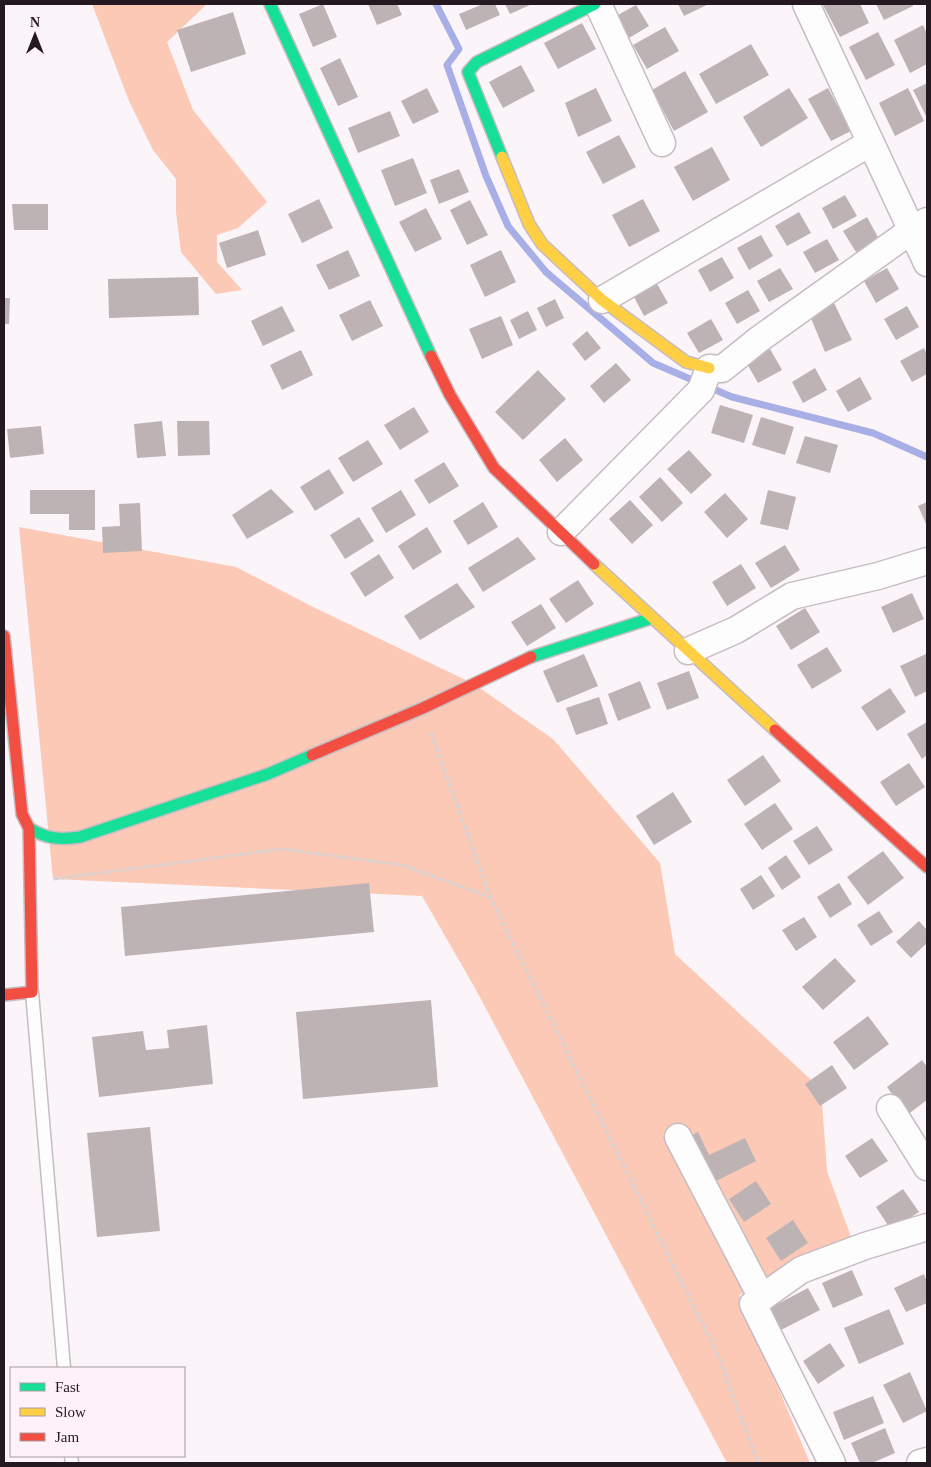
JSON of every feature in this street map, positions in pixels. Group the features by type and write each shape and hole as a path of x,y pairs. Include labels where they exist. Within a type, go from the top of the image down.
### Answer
{"street":[{"path":"270,4 450,395 494,468 526,501 652,618 927,867"},
{"path":"662,143 596,4 477,62 468,72 529,224 542,244 602,300 686,362 722,369 758,340 920,226"},
{"path":"806,4 870,143 920,226 927,263"},
{"path":"602,300 870,143"},
{"path":"561,532 701,390 709,368"},
{"path":"688,651 736,630 792,596 878,576 927,561"},
{"path":"29,828 40,836 55,840 80,837 268,774 423,708 528,658 652,618"},
{"path":"4,636 22,814 29,828 32,992 4,995"},
{"path":"890,1108 927,1167"},
{"path":"678,1137 762,1298"},
{"path":"832,1463 753,1304 801,1270 865,1246 927,1227"},
{"path":"920,1463 927,1461"}],"lane":[{"path":"32,992 64,1367"}],"path":[{"path":"423,708 490,897 718,1354 758,1463"},
{"path":"31,882 282,849 402,865 490,897"}],"shaded area":[{"path":"92,4 207,4 167,42 193,110 267,202 238,228 217,235 217,262 242,290 216,294 181,252 176,212 176,179 153,150 129,101"},
{"path":"19,527 236,567 311,606 474,684 553,739 660,863 675,954 821,1089 827,1171 851,1237 739,1295 810,1463 727,1463 475,988 422,896 53,879"}],"building":[{"path":"323,4 337,37 313,47 299,14"},
{"path":"368,4 397,4 402,15 377,25"},
{"path":"483,4 495,4 500,15 466,30 459,14"},
{"path":"505,4 532,4 510,14"},
{"path":"678,4 709,4 684,16"},
{"path":"860,4 869,23 840,37 823,5"},
{"path":"876,4 912,4 913,6 884,20"},
{"path":"636,5 649,26 629,38 616,16"},
{"path":"233,12 246,54 191,72 177,30"},
{"path":"582,23 596,49 558,69 544,43"},
{"path":"923,25 927,34 927,64 910,73 894,40"},
{"path":"665,27 679,51 647,69 633,45"},
{"path":"878,32 895,65 866,80 849,47"},
{"path":"751,44 769,75 716,104 699,74"},
{"path":"340,58 358,97 338,106 320,68"},
{"path":"521,65 535,91 503,108 489,82"},
{"path":"685,71 708,112 674,131 652,90"},
{"path":"927,83 927,118 913,90"},
{"path":"427,88 439,112 413,124 401,101"},
{"path":"596,88 612,121 578,137 565,103"},
{"path":"789,88 808,118 761,147 743,117"},
{"path":"828,88 851,131 831,141 808,99"},
{"path":"908,88 924,121 895,136 879,103"},
{"path":"390,111 400,136 358,153 348,128"},
{"path":"619,135 636,167 603,184 586,152"},
{"path":"712,147 730,180 693,201 674,167"},
{"path":"413,158 427,193 395,206 381,170"},
{"path":"459,169 469,192 439,204 430,180"},
{"path":"845,195 857,216 833,229 822,208"},
{"path":"319,199 333,228 302,243 288,214"},
{"path":"643,199 660,231 629,247 612,215"},
{"path":"470,200 488,235 467,245 450,210"},
{"path":"12,204 48,204 48,230 14,230"},
{"path":"426,208 442,239 415,252 399,222"},
{"path":"799,212 811,233 787,246 775,226"},
{"path":"867,217 879,239 856,252 843,231"},
{"path":"258,230 266,255 227,268 219,243"},
{"path":"761,235 773,256 749,270 737,248"},
{"path":"827,239 839,260 815,273 803,252"},
{"path":"348,250 360,276 329,290 316,265"},
{"path":"501,250 516,282 485,297 470,265"},
{"path":"722,257 734,278 710,292 698,270"},
{"path":"780,268 793,289 769,302 757,281"},
{"path":"887,268 899,289 876,303 864,281"},
{"path":"198,277 199,315 109,318 108,279"},
{"path":"656,282 668,303 644,316 633,295"},
{"path":"748,290 760,311 737,324 725,303"},
{"path":"4,298 10,298 9,324 4,324"},
{"path":"555,299 564,318 546,327 537,308"},
{"path":"370,300 383,326 352,341 339,315"},
{"path":"834,303 852,340 825,352 810,316"},
{"path":"282,306 295,331 263,346 251,321"},
{"path":"907,306 919,327 896,340 884,319"},
{"path":"528,311 537,330 519,339 510,320"},
{"path":"501,316 513,345 482,359 469,329"},
{"path":"711,319 723,340 699,353 687,333"},
{"path":"587,331 601,348 585,361 572,344"},
{"path":"924,348 927,354 927,374 912,382 900,361"},
{"path":"770,349 782,370 758,383 746,362"},
{"path":"301,350 313,375 282,390 270,365"},
{"path":"616,363 631,380 604,403 590,386"},
{"path":"815,368 827,390 803,403 792,382"},
{"path":"538,370 566,399 523,440 495,412"},
{"path":"860,377 872,399 848,412 836,391"},
{"path":"720,405 753,415 744,443 711,433"},
{"path":"414,407 429,432 400,450 384,425"},
{"path":"761,417 794,427 785,455 752,445"},
{"path":"162,421 166,456 137,458 134,424"},
{"path":"177,421 209,421 210,455 178,456"},
{"path":"41,426 44,454 10,458 7,429"},
{"path":"805,436 838,445 830,473 796,463"},
{"path":"565,438 583,460 557,482 539,460"},
{"path":"368,440 383,464 353,482 338,458"},
{"path":"689,450 712,475 691,494 667,469"},
{"path":"444,462 459,486 429,504 414,480"},
{"path":"329,469 344,493 315,511 300,487"},
{"path":"660,477 683,503 662,522 639,497"},
{"path":"271,489 294,512 247,539 232,515"},
{"path":"30,490 95,490 95,530 69,530 69,514 30,514"},
{"path":"401,490 416,515 386,533 371,508"},
{"path":"768,490 796,497 788,530 760,524"},
{"path":"725,493 748,519 727,538 704,512"},
{"path":"630,500 653,525 632,544 609,519"},
{"path":"483,502 498,527 468,545 453,521"},
{"path":"927,502 927,526 918,506"},
{"path":"140,503 142,551 103,553 102,527 120,526 119,504"},
{"path":"359,517 374,541 345,559 330,535"},
{"path":"427,527 442,552 413,570 398,546"},
{"path":"518,537 536,559 483,592 468,568"},
{"path":"785,545 800,570 771,588 755,563"},
{"path":"379,554 394,578 365,597 350,573"},
{"path":"741,564 756,588 727,606 712,582"},
{"path":"578,580 594,604 566,623 549,599"},
{"path":"457,583 475,607 420,640 404,616"},
{"path":"912,593 924,619 893,633 881,607"},
{"path":"541,604 556,628 527,646 511,622"},
{"path":"805,608 820,632 791,650 776,626"},
{"path":"827,647 842,671 812,689 797,665"},
{"path":"584,654 598,686 557,703 543,671"},
{"path":"926,654 927,691 915,697 900,666"},
{"path":"689,671 699,698 667,710 657,683"},
{"path":"640,681 651,708 618,721 608,694"},
{"path":"890,688 906,712 877,731 861,707"},
{"path":"599,697 608,724 576,735 566,708"},
{"path":"927,722 927,755 922,759 907,734"},
{"path":"763,755 781,781 745,806 727,780"},
{"path":"909,763 925,787 896,806 880,782"},
{"path":"673,792 692,822 654,845 636,816"},
{"path":"775,803 793,829 762,850 744,824"},
{"path":"817,826 833,850 809,865 793,841"},
{"path":"883,851 904,878 868,905 847,877"},
{"path":"786,855 801,877 782,890 768,868"},
{"path":"761,875 775,896 753,910 740,889"},
{"path":"369,883 374,932 125,956 121,907"},
{"path":"839,883 852,904 830,918 817,897"},
{"path":"879,911 893,932 871,946 857,925"},
{"path":"804,917 817,937 796,951 782,930"},
{"path":"919,921 927,930 927,943 911,958 896,942"},
{"path":"835,958 856,981 823,1010 802,987"},
{"path":"431,1000 438,1087 303,1099 296,1012"},
{"path":"868,1016 889,1044 854,1070 833,1042"},
{"path":"207,1025 213,1084 99,1097 92,1037 143,1031 146,1050 169,1048 167,1030"},
{"path":"922,1060 927,1067 927,1100 907,1115 887,1087"},
{"path":"832,1065 847,1088 820,1106 805,1084"},
{"path":"150,1127 160,1231 97,1237 87,1133"},
{"path":"698,1132 709,1155 745,1138 756,1161 708,1185 685,1139"},
{"path":"872,1138 888,1161 860,1178 845,1156"},
{"path":"756,1181 771,1204 744,1222 729,1199"},
{"path":"903,1189 919,1212 891,1230 876,1207"},
{"path":"793,1220 808,1243 781,1261 766,1238"},
{"path":"852,1270 863,1295 833,1308 822,1283"},
{"path":"924,1274 927,1282 927,1303 906,1312 894,1288"},
{"path":"808,1288 820,1310 781,1330 770,1308"},
{"path":"889,1309 904,1344 859,1364 844,1328"},
{"path":"830,1343 845,1366 818,1384 803,1361"},
{"path":"910,1372 927,1411 903,1423 883,1385"},
{"path":"873,1396 884,1423 844,1440 833,1412"},
{"path":"885,1428 895,1453 872,1463 860,1463 851,1443"}],"waterway":[{"path":"436,4 459,49 447,65 486,176 508,226 546,272 653,363 732,397 873,433 927,457"}],"traffic: fast":[{"path":"270,4 431,356"},
{"path":"502,157 468,72 477,62 595,4"},
{"path":"531,657 652,618"},
{"path":"29,828 54,838 80,837 268,774 312,755"}],"traffic: slow":[{"path":"502,157 529,224 542,244 602,300 686,362 709,368"},
{"path":"594,564 775,730"}],"traffic: jam":[{"path":"431,356 450,395 494,468 594,564"},
{"path":"4,636 22,814 29,828 32,992 4,995"},
{"path":"312,755 423,708 531,657"},
{"path":"775,730 927,867"}]}
